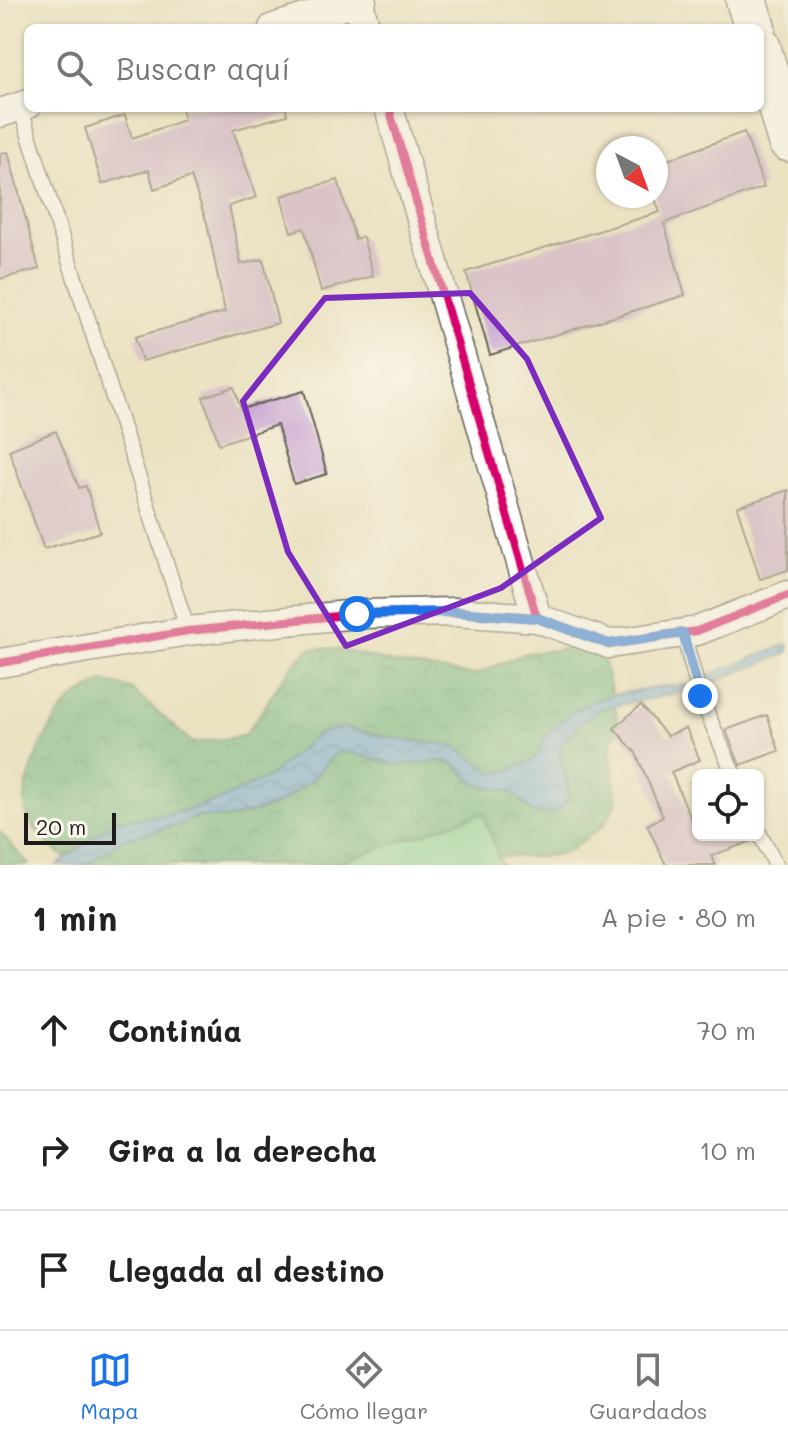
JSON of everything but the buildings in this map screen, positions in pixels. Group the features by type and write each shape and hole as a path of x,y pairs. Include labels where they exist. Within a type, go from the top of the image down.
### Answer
{"main road":[{"path":"746,0 754,24"},
{"path":"764,60 788,141"}],"street":[{"path":"293,24 362,10"},
{"path":"390,112 537,618"},
{"path":"0,663 188,631 357,614 455,612 537,618 609,644 683,633 788,595"}],"lane":[{"path":"16,108 188,631"},
{"path":"683,633 700,696 731,769"},
{"path":"763,841 776,865"}],"highlighted area":[{"path":"470,293 527,359 601,518 501,588 346,646 288,552 243,401 325,298"}],"green space":[{"path":"582,647 604,661 619,724 610,748 617,801 605,824 566,853 541,857 400,855 369,865 76,865 43,838 28,817 25,806 29,778 47,735 69,703 105,681 131,689 193,743 243,736 290,669 310,648 338,649 393,663 474,675 526,653"},
{"path":"483,813 501,865 331,865"},
{"path":"0,832 29,865 0,865"}],"water":[{"path":"788,644 788,653 708,684 707,676"},
{"path":"686,684 687,691 599,709 579,725 563,741 559,758 566,773 569,799 557,812 536,815 511,792 475,784 456,765 445,761 398,765 343,751 333,755 313,779 279,803 262,810 229,818 195,817 176,826 124,839 85,865 57,865 114,821 166,815 220,800 270,776 318,734 343,727 381,736 455,746 495,774 532,761 546,737 577,709 611,696"}],"cycle path":[{"path":"390,112 537,618"},
{"path":"0,663 188,631 357,614 455,612 537,618 609,644 697,631 788,595"}],"route":[{"path":"357,614 455,612 537,618 609,644 683,633 700,696"}]}
